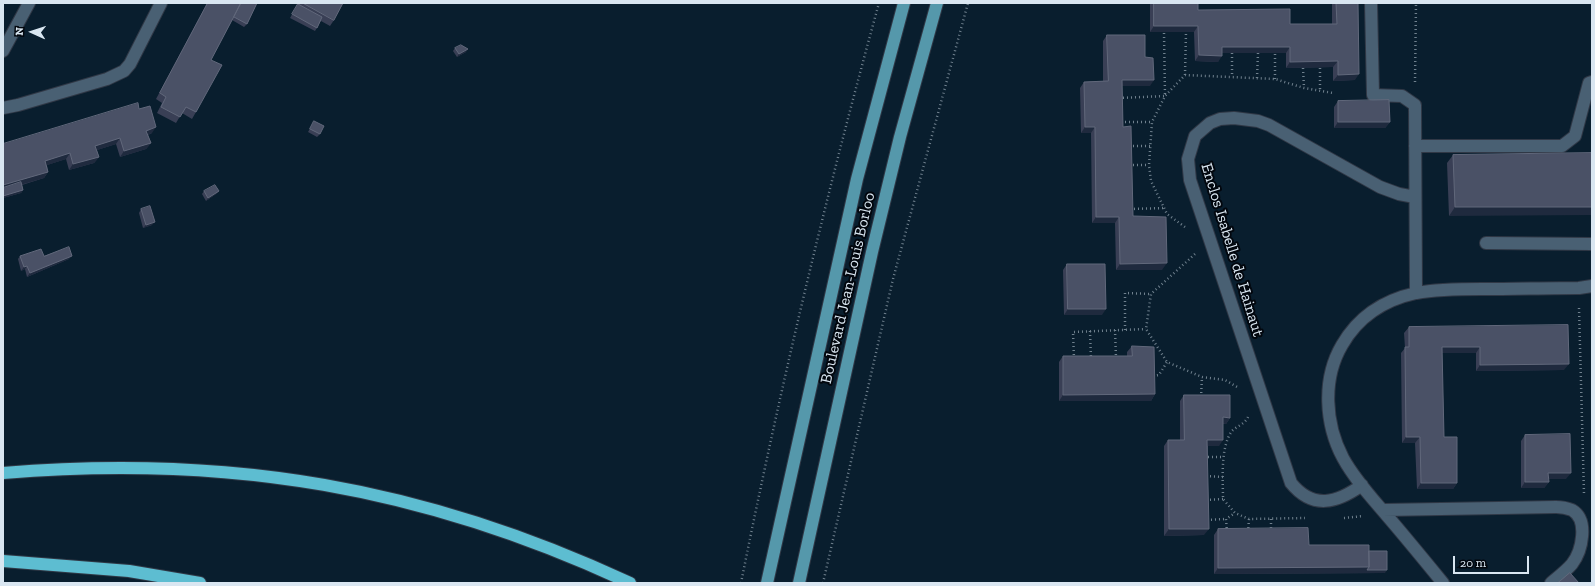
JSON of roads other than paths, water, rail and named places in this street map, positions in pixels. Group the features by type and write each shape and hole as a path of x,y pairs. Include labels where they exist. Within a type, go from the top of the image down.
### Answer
{"highway":[{"path":"3,473 91,468 168,468 260,475 334,486 423,505 490,526 589,564 630,583"},
{"path":"3,561 129,572 200,583"}],"main road":[{"name":"Boulevard Jean-Louis Borloo","path":"767,583 857,179 904,3"},
{"name":"Boulevard Jean-Louis Borloo","path":"799,583 874,244 937,3"}],"street":[{"path":"3,51 29,3"},
{"path":"3,108 18,105 116,76 130,64 161,3"},
{"path":"1371,3 1373,94 1402,96 1415,105 1416,293"},
{"path":"1415,146 1562,146 1575,136 1589,83 1592,82"},
{"name":"Enclos Isabelle de Hainaut","path":"1362,485 1346,496 1324,501 1308,498 1295,489 1290,483 1190,180 1188,159 1195,136 1201,129 1220,119 1246,119 1269,125 1380,187 1399,194 1415,197"},
{"path":"1486,243 1592,244"},
{"path":"1443,583 1362,485 1343,457 1334,432 1328,407 1329,385 1335,360 1346,337 1363,318 1388,302 1416,293 1448,290 1579,288 1592,286"},
{"path":"1383,510 1565,508 1576,513 1582,525 1581,541 1576,556 1568,568 1551,583"}]}
